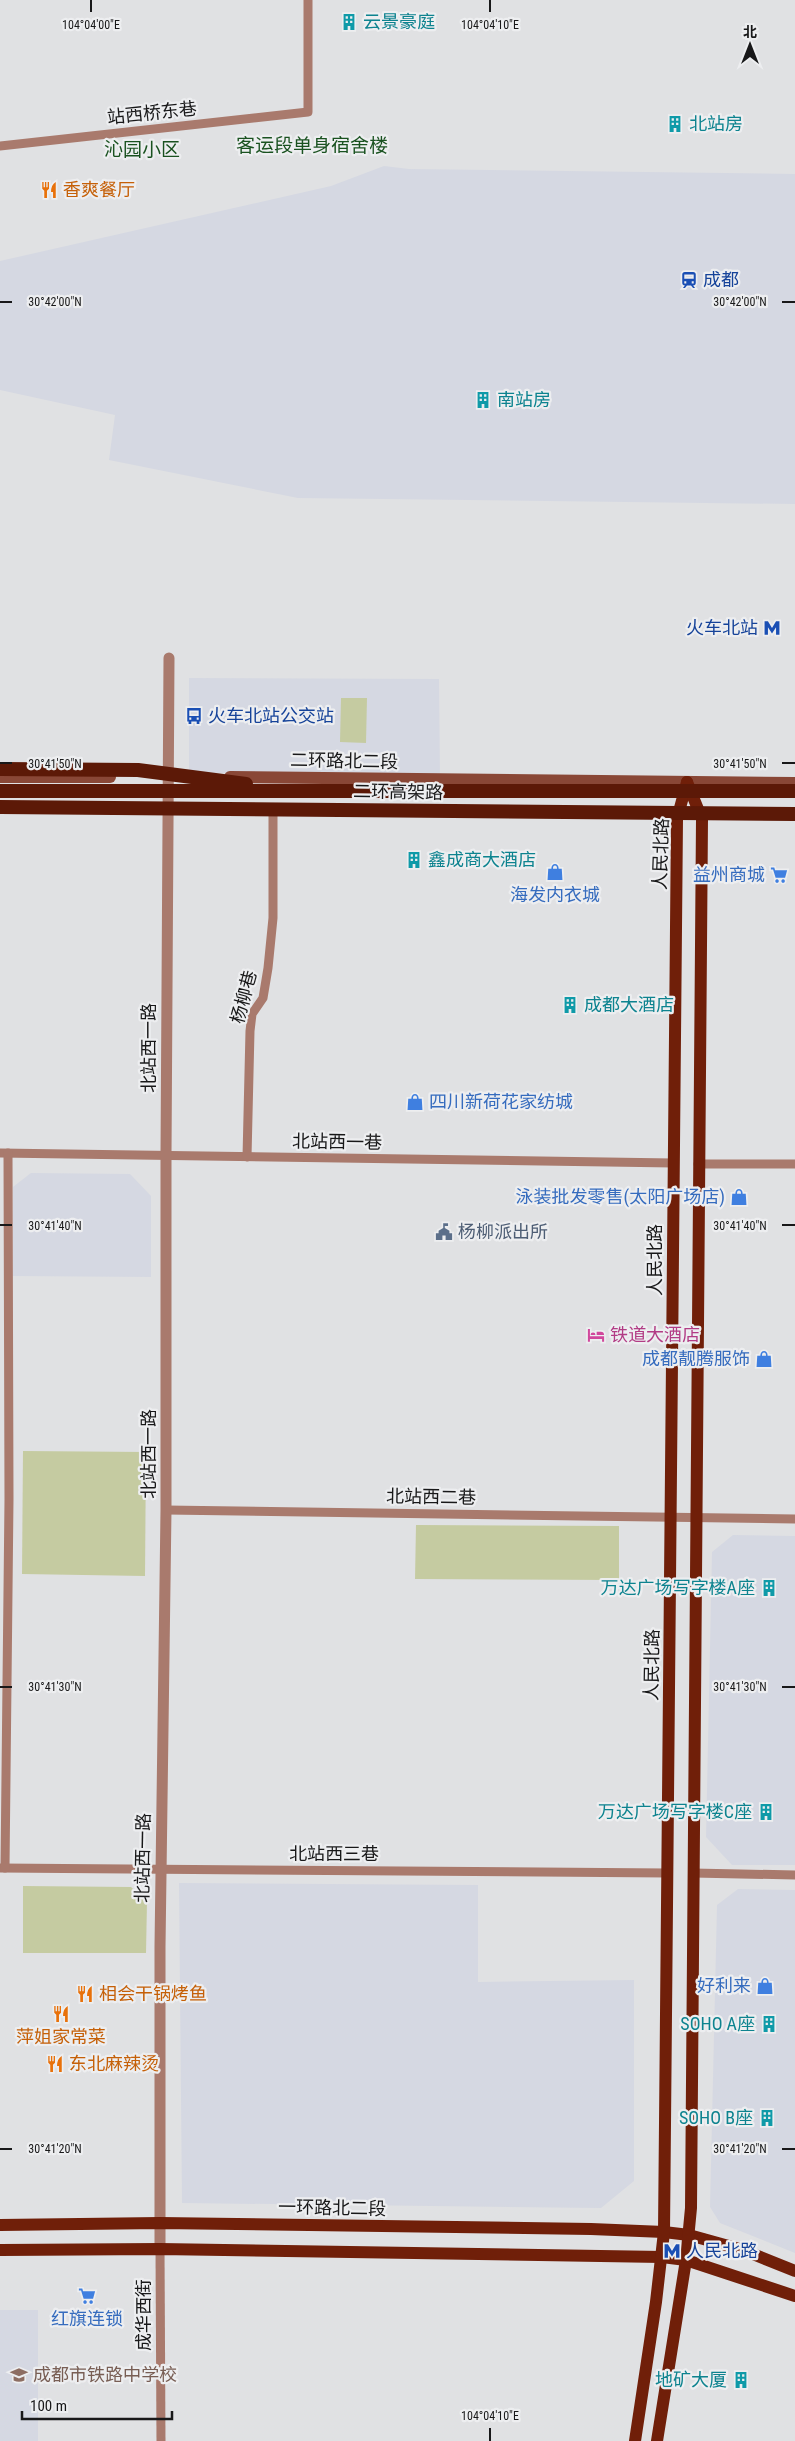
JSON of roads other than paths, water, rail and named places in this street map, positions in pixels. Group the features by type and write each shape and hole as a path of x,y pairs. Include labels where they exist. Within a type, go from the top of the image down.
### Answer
{"highway":[{"path":"0,769 138,770 301,791"},
{"name":"二环高架路","path":"0,790 795,791"},
{"name":"二环高架路","path":"0,807 795,814"}],"main road":[{"name":"二环路北二段","path":"0,777 168,776 795,784"},
{"path":"657,2441 689,2235 702,819 687,782"},
{"name":"人民北路","path":"635,2441 664,2232 677,819 687,782"},
{"path":"0,814 795,820"},
{"name":"一环路北二段","path":"0,2225 160,2223 581,2229 664,2232 689,2235 743,2250 795,2271"},
{"path":"0,2250 160,2249 662,2256 686,2260 795,2296"}],"street":[{"name":"站西桥东巷","path":"0,146 308,112 308,0"},
{"name":"北站西一路","path":"160,2249 160,1868 166,1510 169,658"},
{"name":"杨柳巷","path":"247,1157 250,1031 252,1014 263,998 272,926 273,816"},
{"name":"北站西一巷","path":"4,1153 673,1163"},
{"path":"2,1868 9,1499 4,1153"},
{"path":"698,1164 795,1164"},
{"name":"北站西二巷","path":"166,1510 795,1519"},
{"name":"北站西三巷","path":"2,1868 667,1873"},
{"path":"693,1873 795,1875"},
{"name":"成华西街","path":"160,2249 161,2441"}],"place":[{"name":"云景豪庭","path":"349,22"},
{"name":"北站房","path":"675,124"},
{"name":"香爽餐厅","path":"49,190"},
{"name":"成都","path":"689,280"},
{"name":"南站房","path":"483,400"},
{"name":"火车北站","path":"772,628"},
{"name":"火车北站公交站","path":"194,716"},
{"name":"鑫成商大酒店","path":"414,860"},
{"name":"海发内衣城","path":"555,872"},
{"name":"益州商城","path":"779,875"},
{"name":"成都大酒店","path":"570,1005"},
{"name":"四川新荷花家纺城","path":"415,1102"},
{"name":"泳装批发零售(太阳广场店)","path":"739,1197"},
{"name":"杨柳派出所","path":"444,1232"},
{"name":"铁道大酒店","path":"596,1335"},
{"name":"成都靓腾服饰","path":"764,1359"},
{"name":"万达广场写字楼A座","path":"769,1588"},
{"name":"万达广场写字楼C座","path":"766,1812"},
{"name":"好利来","path":"765,1986"},
{"name":"相会干锅烤鱼","path":"85,1994"},
{"name":"萍姐家常菜","path":"61,2014"},
{"name":"SOHO A座","path":"769,2024"},
{"name":"东北麻辣烫","path":"55,2064"},
{"name":"SOHO B座","path":"767,2118"},
{"name":"人民北路","path":"672,2251"},
{"name":"红旗连锁","path":"87,2296"},
{"name":"成都市铁路中学校","path":"19,2375"},
{"name":"地矿大厦","path":"741,2380"}],"district":[{"name":"客运段单身宿舍楼","path":"312,145"},
{"name":"沁园小区","path":"142,149"}]}
